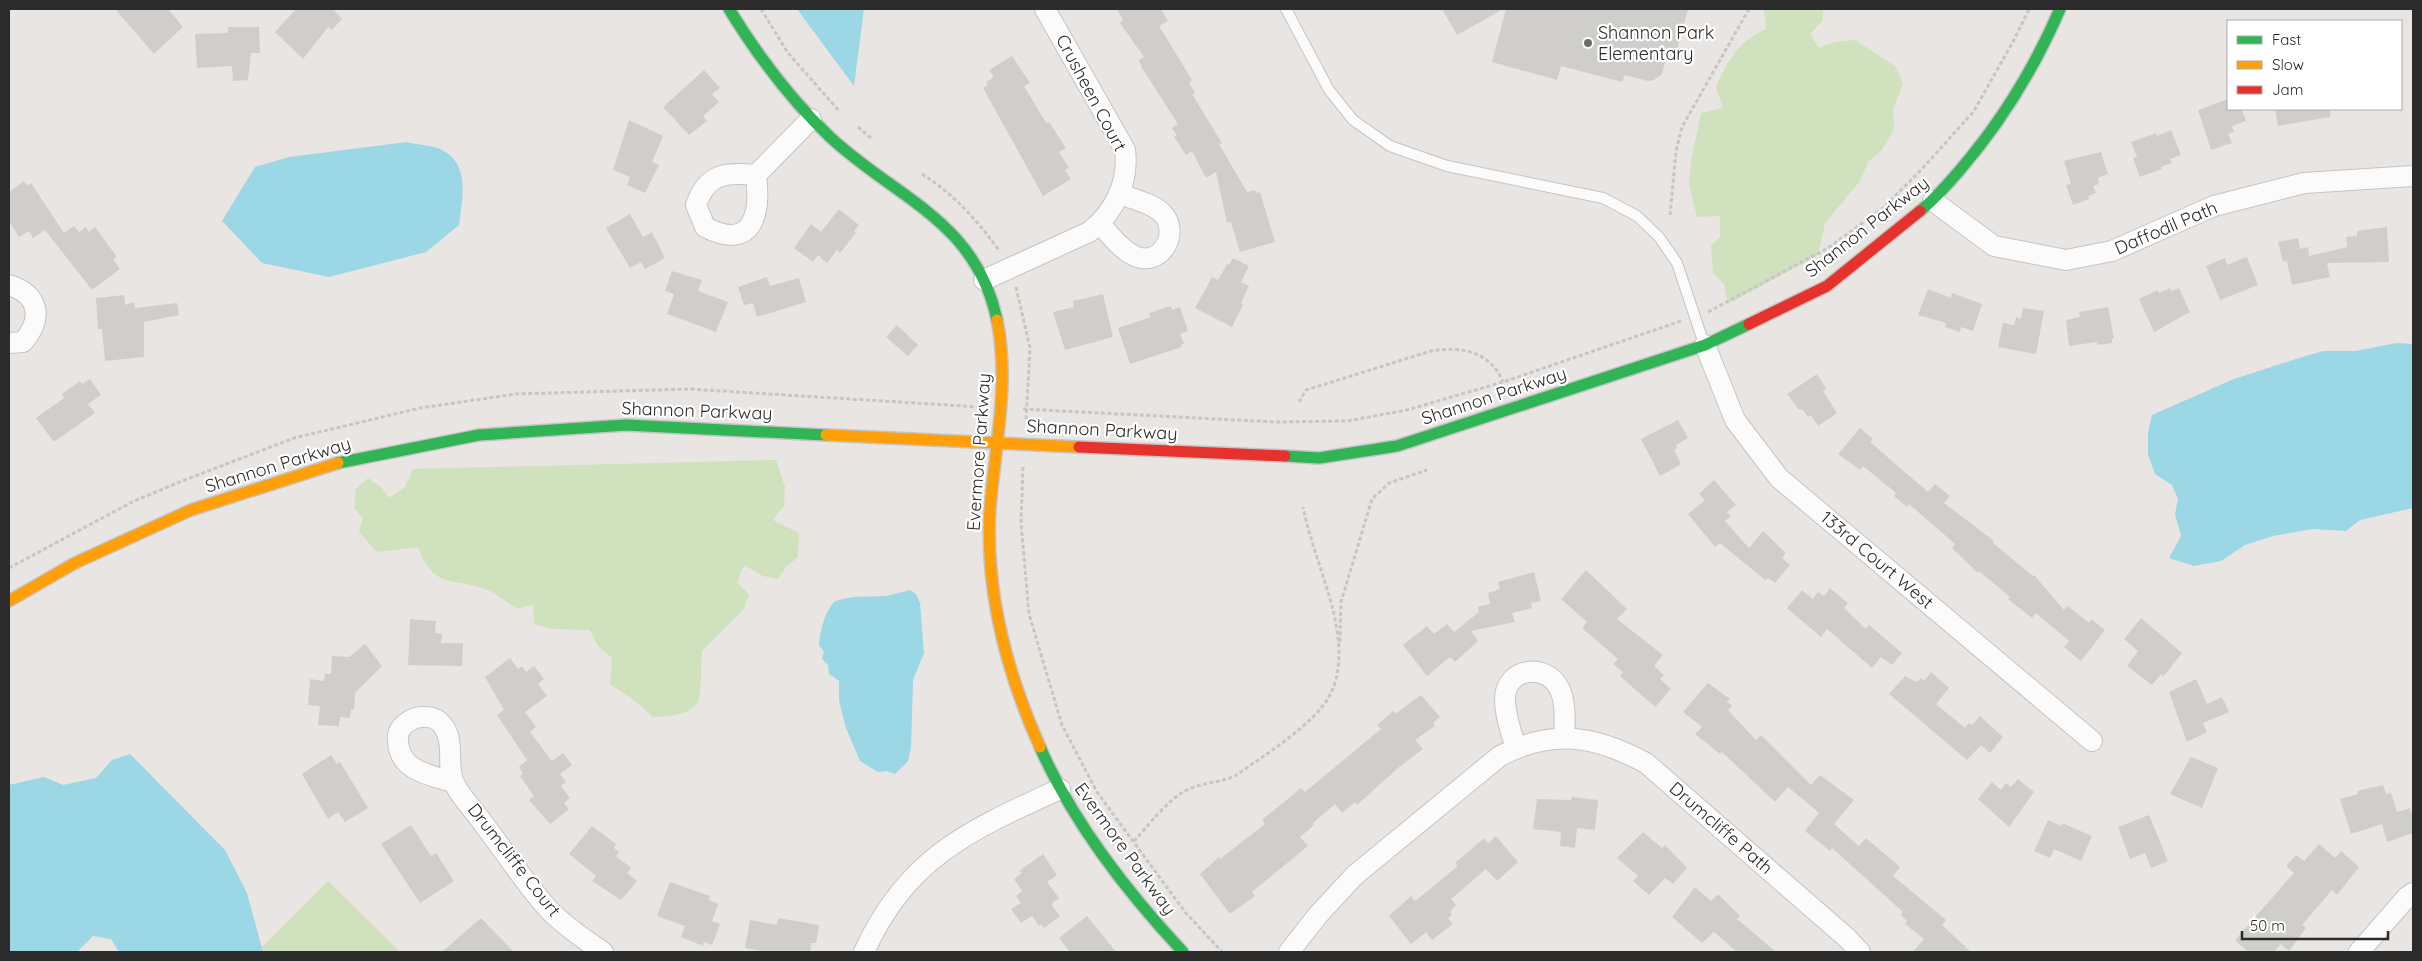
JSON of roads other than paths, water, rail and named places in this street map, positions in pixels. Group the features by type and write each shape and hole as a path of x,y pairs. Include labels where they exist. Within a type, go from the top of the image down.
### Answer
{"street":[{"name":"Evermore Parkway","path":"729,9 764,64 811,119 833,140 941,220 970,254 984,280 994,306 1000,333 1002,372 989,516 994,592 1017,694 1038,747 1060,789 1102,853 1183,952"},
{"name":"Crusheen Court","path":"984,280 1089,232 1100,224 1124,185 1127,166 1125,150 1045,9"},
{"name":"Shannon Parkway","path":"9,602 75,563 191,510 332,464 479,435 626,425 1319,458 1397,446 1705,345 1827,286 1933,201 1988,138 2038,59 2060,9"},
{"path":"756,175 811,119"},
{"name":"Daffodil Path","path":"1933,201 1994,246 2066,260 2112,252 2214,206 2304,183 2413,176"},
{"path":"1100,224 1126,250 1141,258 1157,255 1165,248 1170,238 1170,225 1165,216 1155,208 1119,193"},
{"path":"9,285 26,294 36,309 37,321 32,332 23,342 9,343"},
{"name":"133rd Court West","path":"1705,345 1734,420 1780,478 2092,741"},
{"path":"1516,748 1504,698 1510,682 1523,673 1538,671 1554,680 1560,689 1564,737"},
{"name":"Drumcliffe Path","path":"1289,952 1318,915 1355,875 1500,756 1516,748 1564,737 1606,744 1646,763 1847,938 1860,952"},
{"name":"Drumcliffe Court","path":"453,782 552,912 580,937 603,952"},
{"path":"864,952 873,932 891,904 906,883 926,864 980,828 1060,789"},
{"path":"2359,952 2407,897 2413,893"}],"lane":[{"path":"1286,9 1329,90 1353,120 1390,146 1447,166 1603,198 1637,216 1659,237 1676,263 1705,345"}],"water":[{"path":"797,9 864,9 854,86"},
{"path":"407,142 442,150 451,156 461,173 463,194 459,225 426,252 329,277 262,263 222,221 255,167 289,157"},
{"path":"2396,343 2413,344 2413,508 2360,520 2346,531 2312,529 2273,536 2245,545 2221,561 2194,566 2169,558 2181,536 2175,514 2178,499 2172,485 2155,474 2148,455 2148,433 2152,415 2234,379 2299,358 2323,351 2356,351"},
{"path":"910,590 916,594 920,603 924,653 913,680 911,748 908,761 895,774 887,771 878,772 860,761 846,728 839,701 839,681 829,674 828,665 822,659 824,652 819,645 821,633 826,615 835,601 853,597 886,596"},
{"path":"130,754 225,850 247,893 263,952 119,952 111,939 93,936 77,952 9,952 9,785 44,777 63,785 96,778 112,760"}],"place":[{"name":"Shannon Park Elementary","path":"1588,43"}]}
